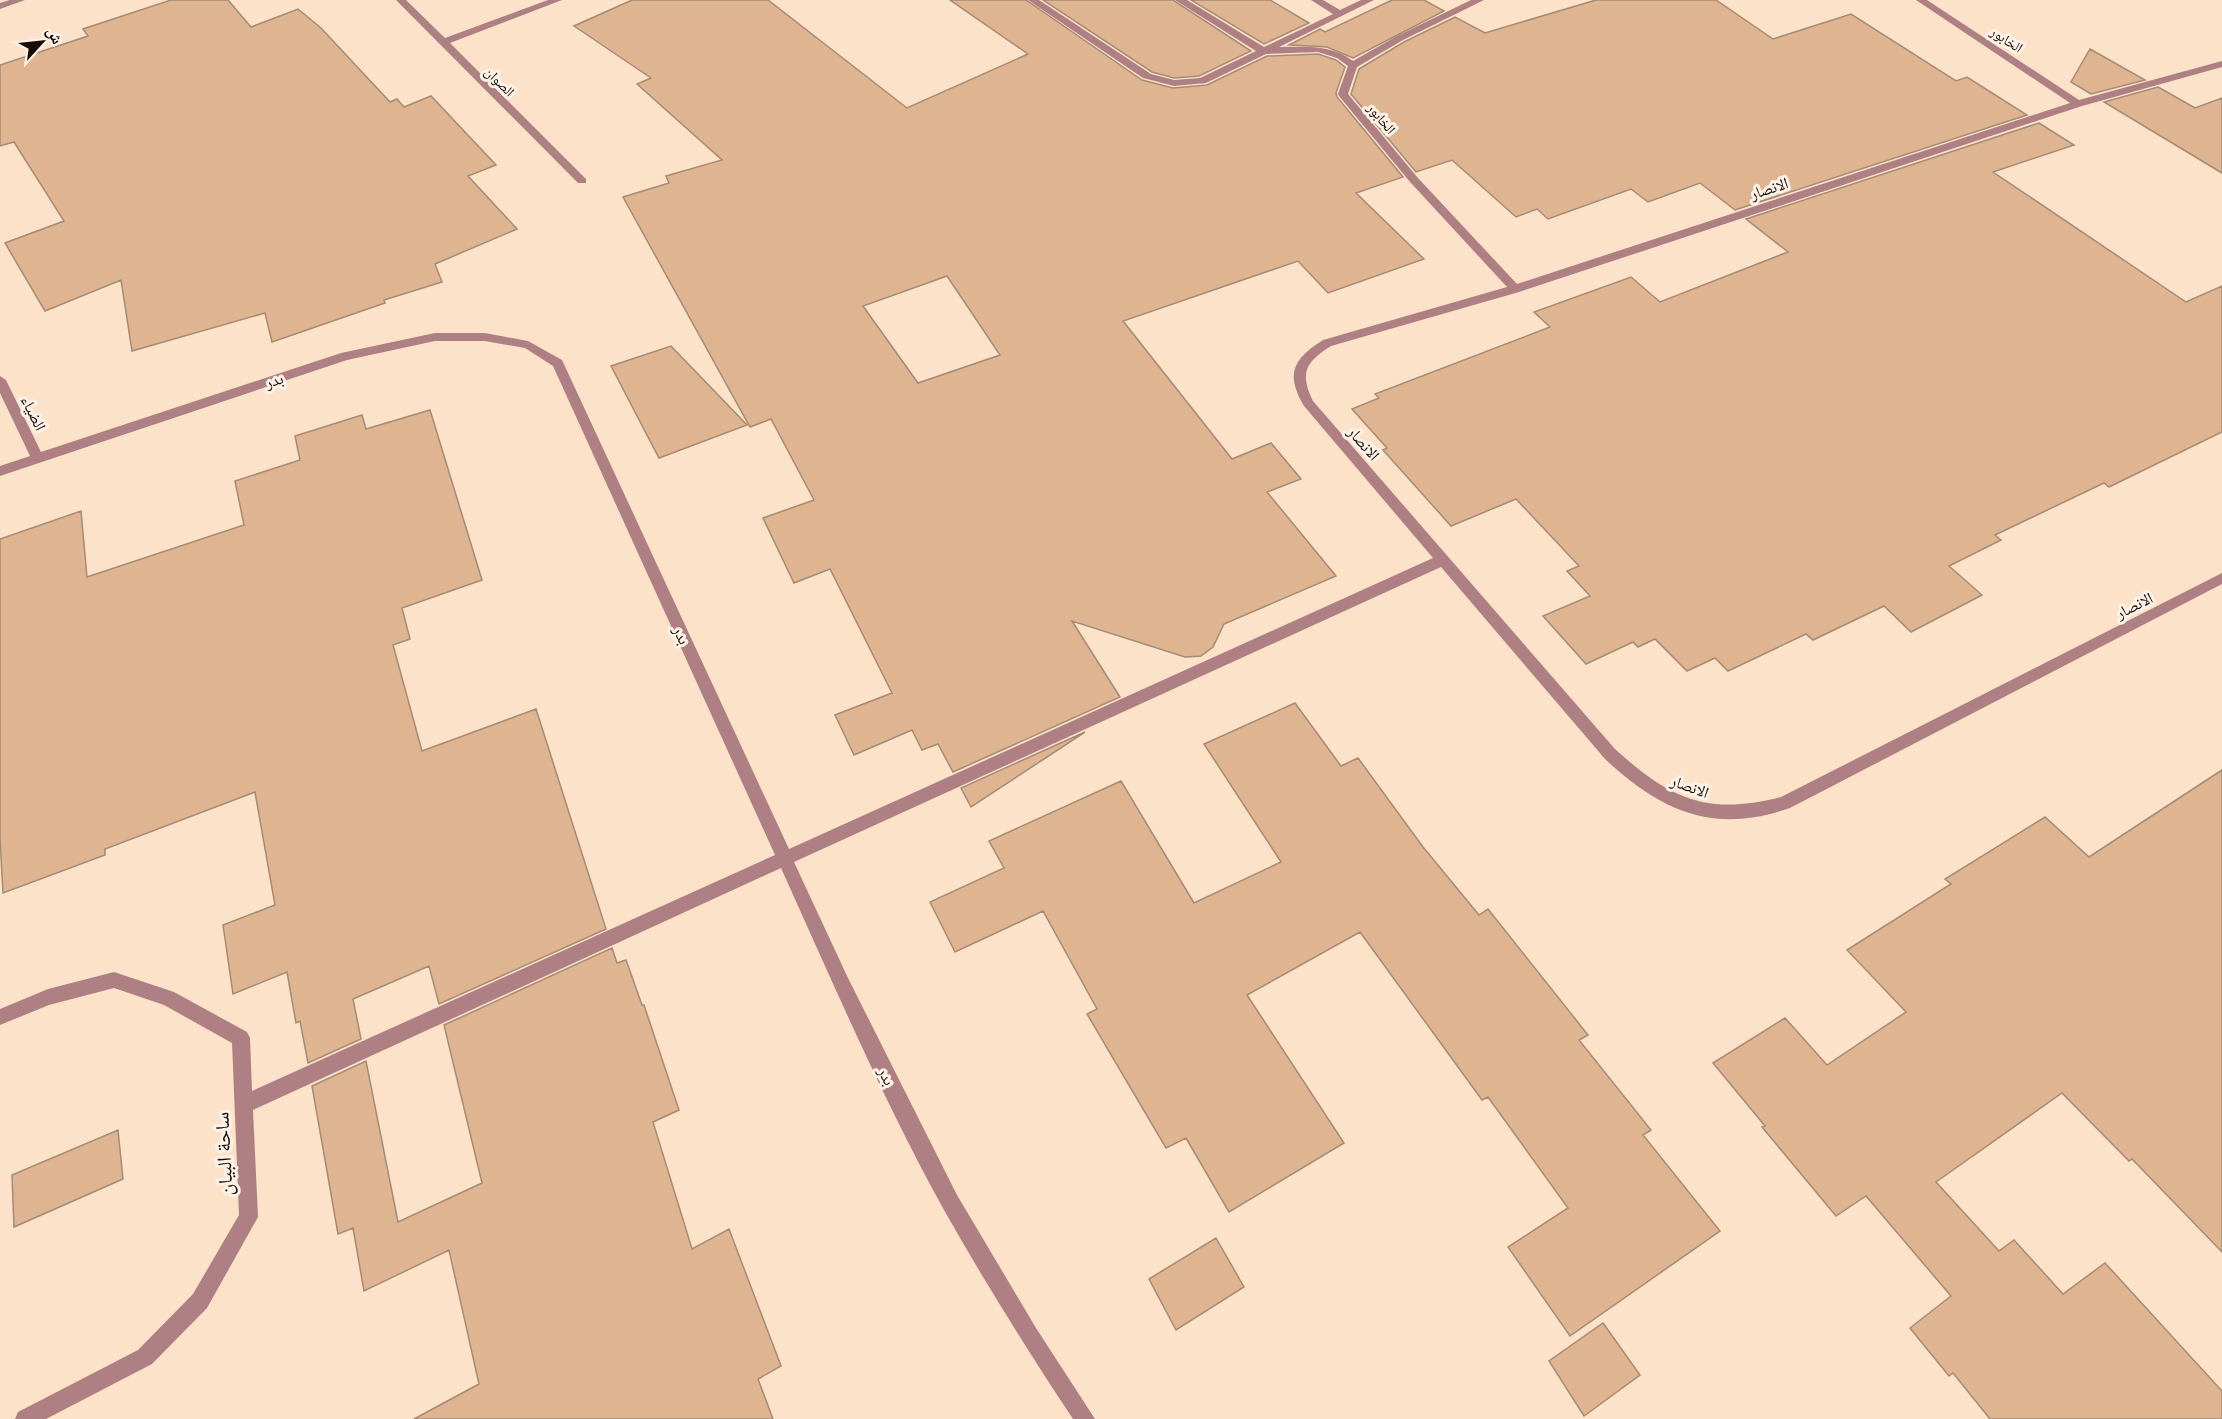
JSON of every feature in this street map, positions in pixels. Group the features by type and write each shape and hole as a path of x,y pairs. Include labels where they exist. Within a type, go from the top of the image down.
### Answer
{"street":[{"path":"0,6 21,0"},
{"name":"الصوان","path":"401,0 582,181"},
{"path":"442,43 557,0"},
{"path":"1033,0 1137,70 1160,80 1174,82 1202,81 1369,0"},
{"path":"1180,0 1263,51 1319,49 1341,56 1353,65 1400,38 1479,0"},
{"path":"1316,0 1340,14"},
{"name":"الخابور","path":"1921,0 2078,104"},
{"name":"الانصار","path":"2220,582 1784,803 1750,812 1712,812 1673,801 1638,780 1610,754 1308,403 1298,386 1299,369 1309,354 1327,343 1515,289 2078,104 2222,64"},
{"name":"الخابور","path":"1353,65 1343,94 1414,180 1515,289"},
{"name":"بدر","path":"0,471 345,356 435,337 485,337 528,345 558,363 842,984 950,1202 1029,1335 1085,1419"},
{"name":"الضياء","path":"0,380 38,459"},
{"path":"243,1105 784,857 1442,560"},
{"name":"ساحة البيان","path":"0,1017 48,997 114,980 168,998 241,1038 249,1217 200,1301 145,1357 25,1419"}],"building":[{"path":"171,0 228,0 251,27 298,9 321,28 390,102 397,99 404,107 431,96 496,165 468,176 517,229 435,264 442,282 384,300 385,303 272,342 265,313 132,351 121,280 45,311 5,243 64,221 14,142 0,146 0,65 88,36 83,29"},
{"path":"632,0 768,0 907,108 1028,54 950,0 1026,0 1142,80 1173,88 1207,85 1267,56 1318,54 1336,60 1345,67 1336,93 1337,97 1403,177 1356,193 1424,259 1328,293 1298,261 1123,321 1232,459 1271,443 1301,479 1267,492 1336,576 1224,624 1213,647 1201,656 1185,657 1072,621 1120,697 953,772 938,744 922,750 912,730 854,755 835,715 892,693 830,569 794,583 763,518 814,500 771,419 750,427 623,197 669,183 666,176 722,160 637,84 651,78 574,26","holes":["947,276 1000,355 918,383 863,306"]},
{"path":"1043,0 1173,0 1251,51 1199,76 1174,78 1152,72"},
{"path":"1191,0 1270,0 1309,23 1264,44"},
{"path":"1392,0 1424,0 1444,11 1353,58 1327,47 1289,45 1320,29 1325,32"},
{"path":"1596,0 1716,0 1773,39 1851,14 1956,81 1967,77 2027,115 1735,210 1700,183 1648,202 1631,189 1548,219 1537,209 1516,217 1452,160 1416,172 1351,94 1359,69 1404,42 1455,17 1485,33"},
{"path":"2090,49 2145,80 2091,94 2071,82"},
{"path":"2158,87 2195,108 2222,98 2222,173 2104,102"},
{"path":"2039,123 2074,145 1993,172 2186,302 2222,286 2222,432 2109,487 2104,483 1995,535 2001,540 1949,566 1982,595 1911,632 1884,606 1813,640 1806,634 1728,671 1715,658 1687,671 1655,639 1638,647 1633,642 1586,664 1543,616 1590,596 1567,571 1579,566 1516,499 1451,526 1383,450 1387,448 1352,409 1379,398 1375,394 1550,327 1534,312 1631,277 1660,302 1788,252 1746,219"},
{"path":"671,346 747,425 659,458 611,366"},
{"path":"430,410 482,580 402,608 410,639 393,645 422,751 536,709 606,929 439,1004 429,966 353,999 361,1039 308,1063 300,1021 296,1023 287,972 233,994 223,925 275,905 255,792 105,849 105,855 3,893 0,839 0,539 81,511 87,577 244,525 235,481 300,460 295,436 362,415 366,429"},
{"path":"1295,703 1341,766 1358,758 1423,847 1479,915 1488,909 1588,1035 1579,1040 1651,1130 1643,1135 1720,1231 1570,1336 1508,1247 1568,1208 1488,1097 1482,1100 1360,932 1247,995 1344,1143 1229,1212 1186,1138 1166,1148 1087,1014 1097,1009 1043,911 955,952 930,902 1004,868 989,841 1121,781 1194,903 1281,862 1204,744"},
{"path":"1085,732 971,807 961,788"},
{"path":"2222,770 2222,1252 2132,1159 2129,1161 2062,1093 1936,1182 1999,1251 2014,1240 2063,1294 2105,1263 2222,1391 2222,1419 1990,1419 1953,1373 1949,1376 1910,1328 1951,1296 1866,1196 1836,1216 1762,1127 1765,1126 1713,1063 1785,1018 1827,1065 1906,1012 1847,950 1951,884 1945,879 2045,817 2089,857"},
{"path":"612,948 617,963 626,960 642,1005 644,1005 679,1110 653,1122 692,1249 729,1229 781,1366 758,1379 773,1419 414,1419 479,1384 449,1250 364,1291 353,1228 338,1234 312,1086 366,1061 398,1222 482,1183 444,1025"},
{"path":"118,1130 123,1179 14,1227 12,1175"},
{"path":"1216,1238 1244,1287 1176,1330 1149,1279"},
{"path":"1603,1323 1640,1375 1584,1416 1549,1361"}]}
